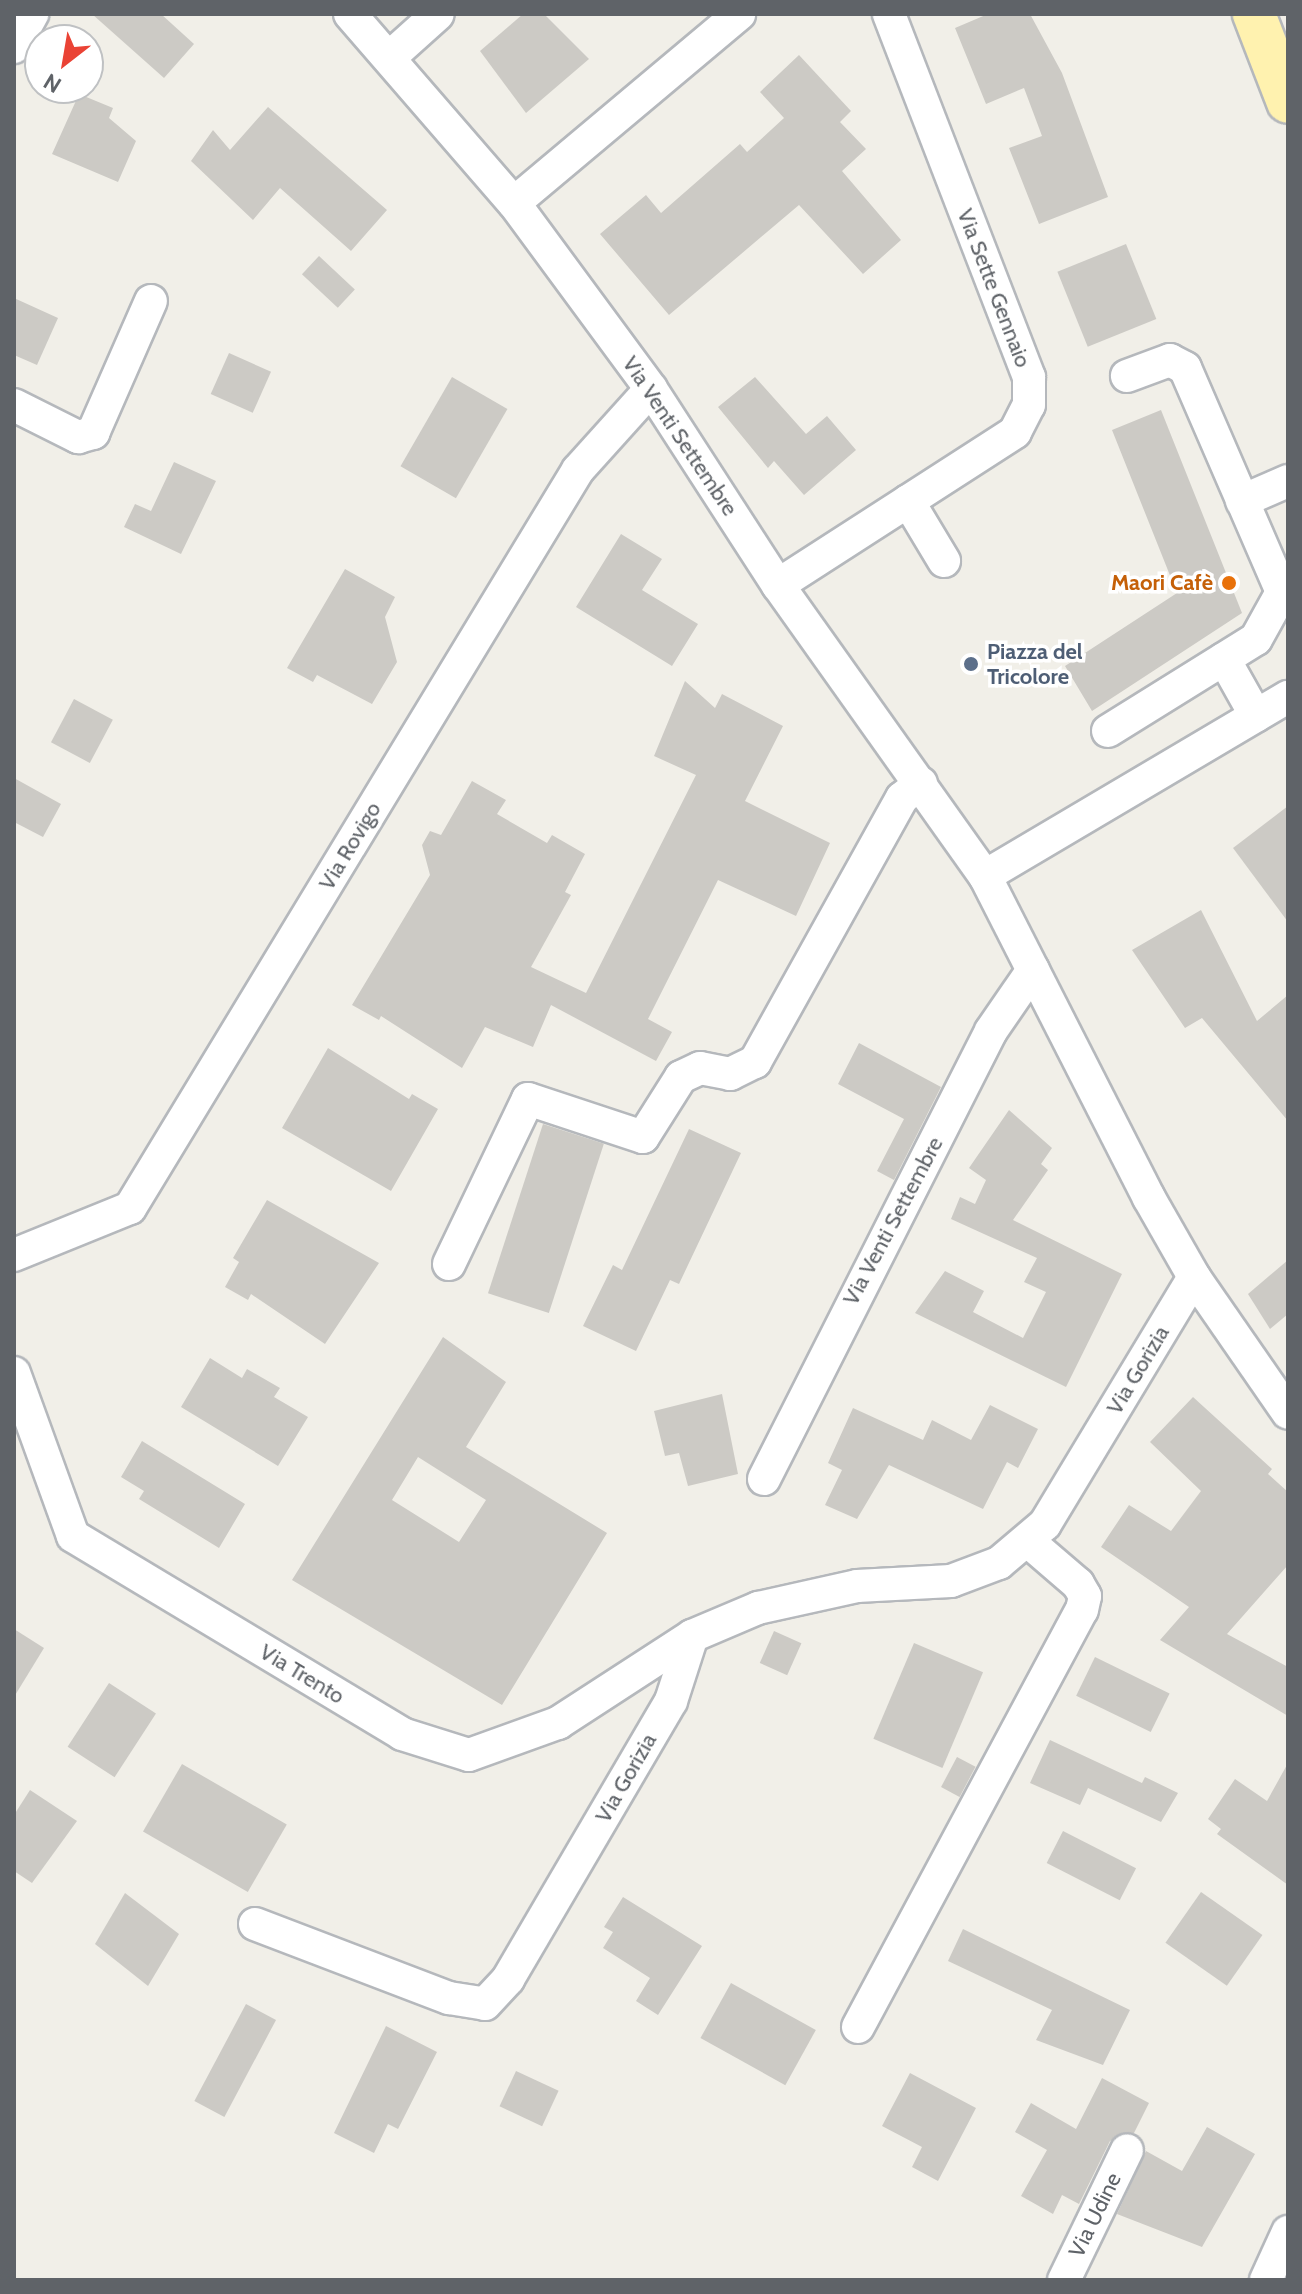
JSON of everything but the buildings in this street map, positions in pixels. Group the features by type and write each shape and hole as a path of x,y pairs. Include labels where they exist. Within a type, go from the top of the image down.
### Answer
{"main road":[{"path":"1254,14 1288,102"}],"street":[{"path":"14,47 32,14"},
{"name":"Via Venti Settembre","path":"350,14 514,203 651,389 778,585 985,876 1194,1277 1288,1413"},
{"path":"390,57 438,14"},
{"path":"514,203 739,14"},
{"name":"Via Sette Gennaio","path":"778,585 1015,432 1031,394 889,14"},
{"path":"14,405 78,437 93,433 151,301"},
{"path":"1108,731 1256,639 1282,592 1185,368 1170,360 1127,376"},
{"name":"Via Rovigo","path":"14,1255 130,1208 578,470 651,389"},
{"path":"1242,501 1288,481"},
{"path":"908,501 944,561"},
{"path":"1224,659 1256,716"},
{"path":"985,876 1288,697"},
{"path":"449,1264 528,1099 643,1137 681,1077 700,1068 730,1074 755,1062 902,798 921,783"},
{"name":"Via Venti Settembre","path":"764,1479 1001,1012 1033,970"},
{"name":"Via Gorizia","path":"255,1924 449,1998 485,2004 508,1979 671,1701 692,1636 806,1594 951,1581 999,1563 1029,1542 1194,1277"},
{"name":"Via Trento","path":"14,1373 73,1536 402,1734 469,1755 558,1723 692,1636"},
{"path":"858,2027 1082,1610 1085,1596 1078,1584 1029,1542"},
{"name":"Via Udine","path":"1064,2280 1127,2150"},
{"path":"1266,2280 1288,2232"}],"place":[{"name":"Maori Cafè","path":"1229,583"},
{"name":"Piazza del Tricolore","path":"971,664"}]}
